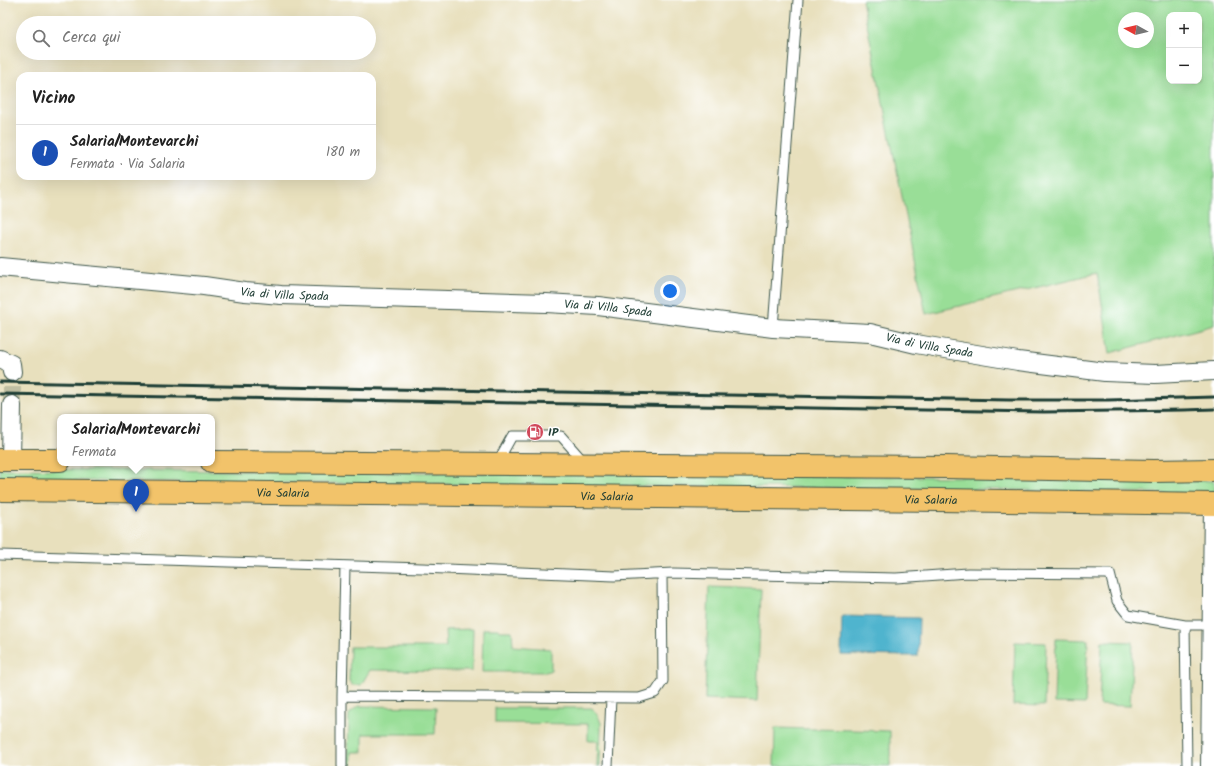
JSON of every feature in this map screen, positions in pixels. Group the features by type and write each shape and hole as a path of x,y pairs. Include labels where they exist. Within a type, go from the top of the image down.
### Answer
{"main road":[{"path":"5,460 57,460"},
{"path":"215,462 931,467 1154,471 1214,470"},
{"name":"Via Salaria","path":"0,490 1213,504"}],"street":[{"name":"Via di Villa Spada","path":"0,267 204,286 281,295 598,306 773,328 870,333 916,344 1018,361 1105,372 1156,374 1214,371"},
{"path":"0,359 11,364 12,372"},
{"path":"5,460 12,405"},
{"path":"1210,766 1213,504"}],"lane":[{"path":"773,328 798,0"},
{"path":"496,464 512,436 561,436 587,464"},
{"path":"0,555 614,576 662,574 896,578 968,573 1110,574 1117,601 1128,615 1185,625 1212,625"},
{"path":"342,766 345,566"},
{"path":"342,696 639,698 655,692 663,681 662,574"},
{"path":"1185,625 1187,766"},
{"path":"608,766 611,698"}],"green space":[{"path":"862,0 1214,0 1214,325 1110,353 1097,273 926,314"},
{"path":"0,469 970,477 1214,481 1214,494 968,489 0,480"},
{"path":"709,587 761,589 757,701 705,699"},
{"path":"473,629 472,671 370,670 361,685 352,685 349,681 350,647 446,647 445,630"},
{"path":"483,629 512,631 513,646 551,649 551,670 546,672 482,672"},
{"path":"1056,639 1088,640 1085,704 1054,703"},
{"path":"1102,641 1133,642 1130,706 1099,705"},
{"path":"1015,642 1046,643 1044,706 1013,705"},
{"path":"358,706 436,707 435,734 363,734 363,752 352,752 352,766 348,766 349,714"},
{"path":"495,708 592,708 601,723 600,766 597,766 598,741 588,741 588,724 495,723"},
{"path":"775,728 890,731 890,766 774,766"}],"water":[{"path":"842,616 919,618 918,656 841,655"}],"tunnel":[{"path":"12,372 12,405"}],"railway":[{"path":"0,382 1009,400 1108,400 1214,397"},
{"path":"0,394 1044,412 1214,409"}],"place":[{"name":"IP","path":"535,432"},
{"name":"Salaria/Montevarchi","path":"136,512"}]}
